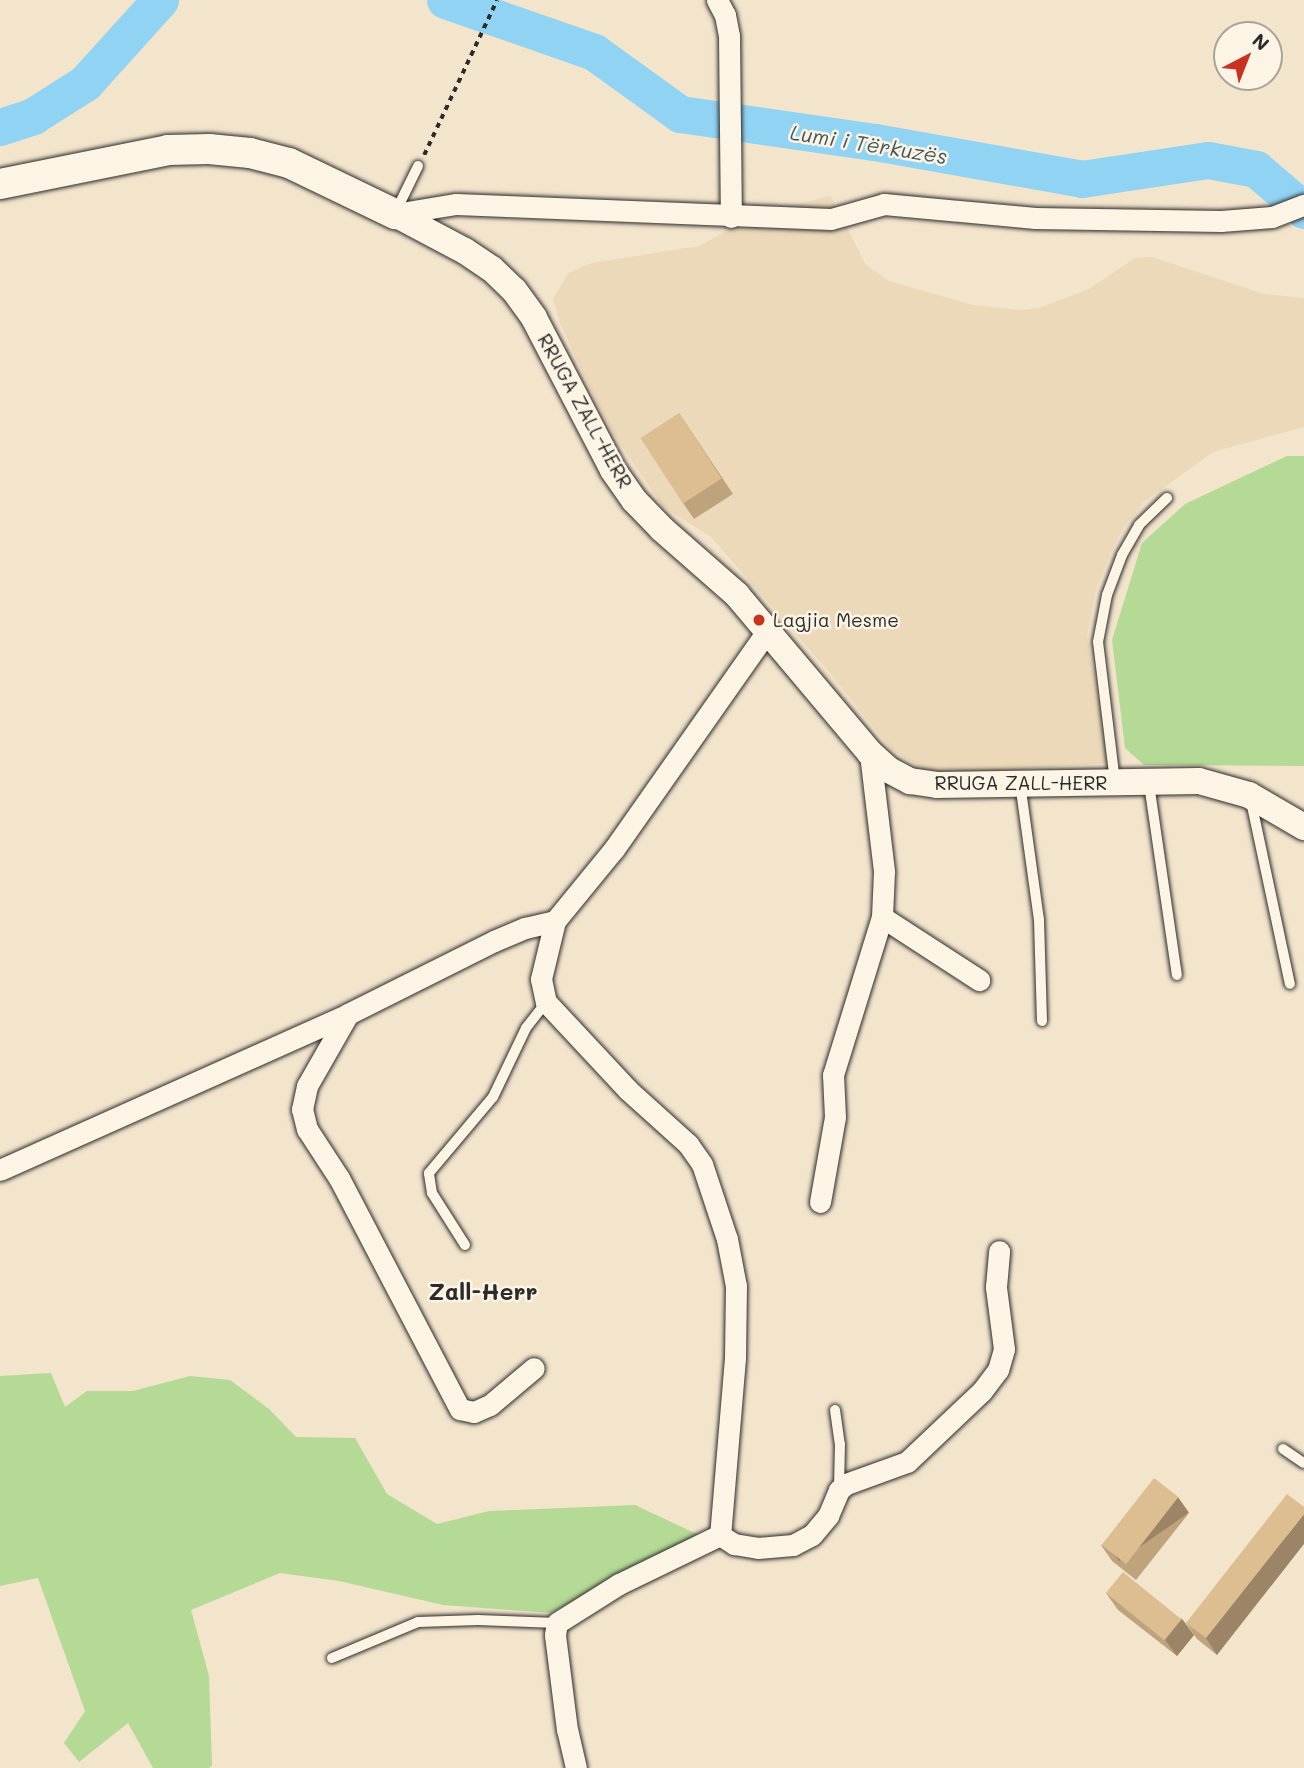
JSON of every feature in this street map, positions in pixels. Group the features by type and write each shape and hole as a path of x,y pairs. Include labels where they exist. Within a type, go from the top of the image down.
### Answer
{"main road":[{"name":"RRUGA ZALL-HERR","path":"0,184 169,150 209,149 250,153 289,163 395,214"}],"street":[{"path":"717,0 726,15 729,35 731,216"},
{"path":"395,214 456,204 548,205 831,219 884,204 1035,218 1221,221 1272,217 1304,205"},
{"name":"RRUGA ZALL-HERR","path":"395,214 465,251 492,269 514,290 534,317 613,470 635,500 662,529 737,595 870,753 889,770 910,781 937,785 1199,782 1249,795 1304,827"},
{"path":"720,1535 735,1346 736,1286 727,1238 702,1164 688,1144 628,1090 546,1002 541,979 555,920 614,849 768,630"},
{"path":"820,1202 835,1117 833,1075 882,916 884,871 870,753"},
{"path":"882,916 979,980"},
{"path":"0,1170 348,1014 494,941 525,928 555,920"},
{"path":"348,1014 307,1086 302,1110 307,1129 339,1178 460,1409 474,1412 490,1405 534,1368"},
{"path":"720,1535 734,1544 758,1548 793,1545 812,1535 828,1516 839,1490 862,1476 907,1462 982,1391 998,1370 1004,1349 996,1287 999,1251"},
{"path":"576,1768 567,1730 555,1635 557,1623 620,1584 720,1535"}],"lane":[{"path":"395,214 418,166"},
{"path":"1115,782 1099,654 1107,595 1122,555 1139,526 1167,498"},
{"path":"1149,781 1177,975"},
{"path":"1020,783 1039,920 1042,1021"},
{"path":"1249,795 1290,984"},
{"path":"465,1245 432,1193 429,1172 440,1155 494,1097 526,1028 546,1002"},
{"path":"835,1410 840,1444 839,1490"},
{"path":"1283,1449 1304,1463"},
{"path":"332,1658 418,1622 478,1620 557,1623"}],"path":[{"path":"418,166 497,0"}],"shaded area":[{"path":"831,196 866,265 889,281 973,305 1020,310 1039,308 1089,289 1135,258 1152,257 1264,294 1304,298 1304,427 1213,452 1144,502 1124,527 1111,552 1096,590 1087,635 1110,763 931,775 890,748 829,672 711,537 663,507 613,433 594,397 560,323 553,299 568,273 591,263 699,246 760,213"}],"green space":[{"path":"1287,456 1304,456 1304,766 1144,765 1125,748 1112,640 1142,543 1185,504"},
{"path":"51,1373 65,1407 87,1391 133,1391 190,1376 230,1380 269,1409 296,1437 355,1438 387,1494 437,1524 489,1511 635,1505 701,1536 550,1613 443,1605 339,1581 280,1573 191,1610 209,1676 212,1765 209,1768 153,1768 128,1723 79,1762 64,1743 85,1711 38,1578 0,1586 0,1376"}],"building":[{"path":"679,413 721,478 683,503 640,438"},
{"path":"1154,1478 1178,1497 1126,1564 1102,1545"},
{"path":"1287,1494 1304,1507 1304,1514 1206,1638 1186,1623"},
{"path":"1123,1572 1181,1619 1164,1640 1106,1593"}],"waterway":[{"name":"Lumi i Tërkuzës","path":"0,127 33,116 85,83 160,0"},
{"name":"Lumi i Tërkuzës","path":"445,0 594,52 680,114 875,142 1082,179 1208,160 1256,169 1304,210"}],"place":[{"name":"Lagjia Mesme","path":"759,620"}],"district":[{"name":"Zall-Herr","path":"483,1291"}]}
